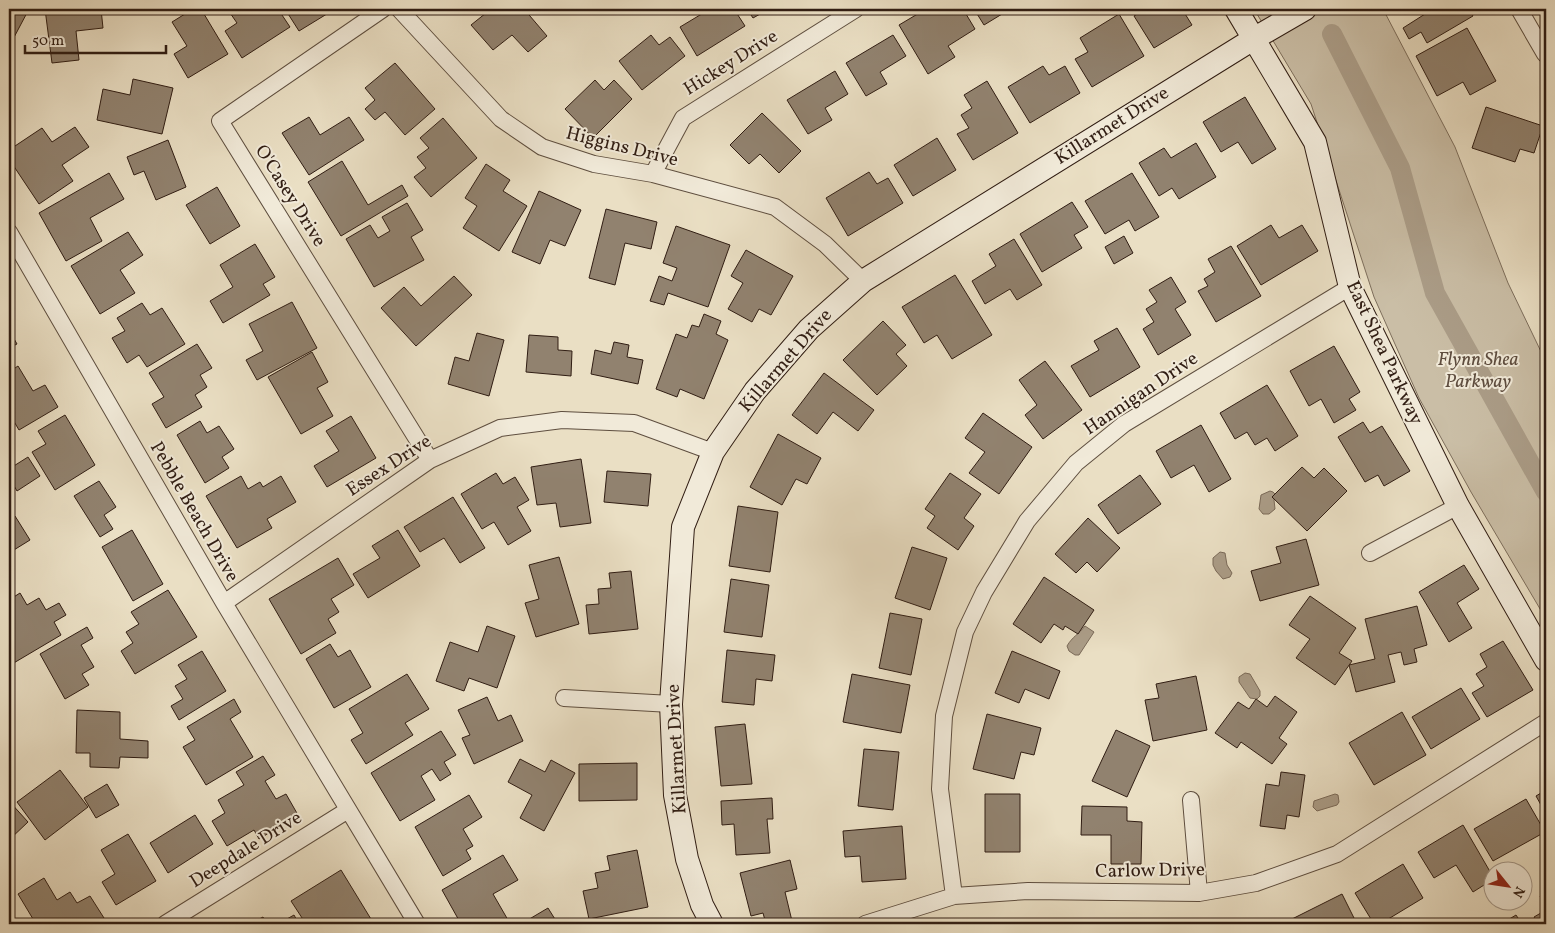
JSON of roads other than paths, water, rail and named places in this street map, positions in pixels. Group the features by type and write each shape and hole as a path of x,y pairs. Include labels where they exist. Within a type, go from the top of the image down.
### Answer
{"street":[{"name":"O'Casey Drive","path":"383,9 220,121 430,460"},
{"name":"Higgins Drive","path":"398,9 501,119 542,147 594,164 653,174 774,207 825,244 863,281"},
{"name":"Hickey Drive","path":"653,174 683,118 856,9"},
{"name":"East Shea Parkway","path":"1236,9 1255,38 1315,142 1350,287 1458,506 1546,660"},
{"name":"Killarmet Drive","path":"712,924 702,905 688,859 675,795 671,704 683,527 713,452 755,391 803,336 863,281 1255,38 1306,9"},
{"path":"1519,9 1545,54"},
{"name":"Pebble Beach Drive","path":"9,232 224,603 417,924"},
{"name":"Hannigan Drive","path":"954,896 940,789 944,716 965,632 984,592 1027,521 1076,463 1124,424 1350,287"},
{"name":"Essex Drive","path":"224,603 430,460 500,428 562,420 634,423 713,452"},
{"path":"1370,553 1458,506"},
{"path":"564,698 671,704"},
{"name":"Carlow Drive","path":"865,924 954,896 1028,891 1198,892 1256,883 1337,854 1546,722"},
{"path":"1191,800 1198,892"},
{"name":"Deepdale Drive","path":"165,924 348,810"}],"waterway":[{"path":"1332,34 1400,168 1435,293 1546,492"}],"park label":[{"name":"Flynn Shea Parkway","path":"1478,371"}]}
